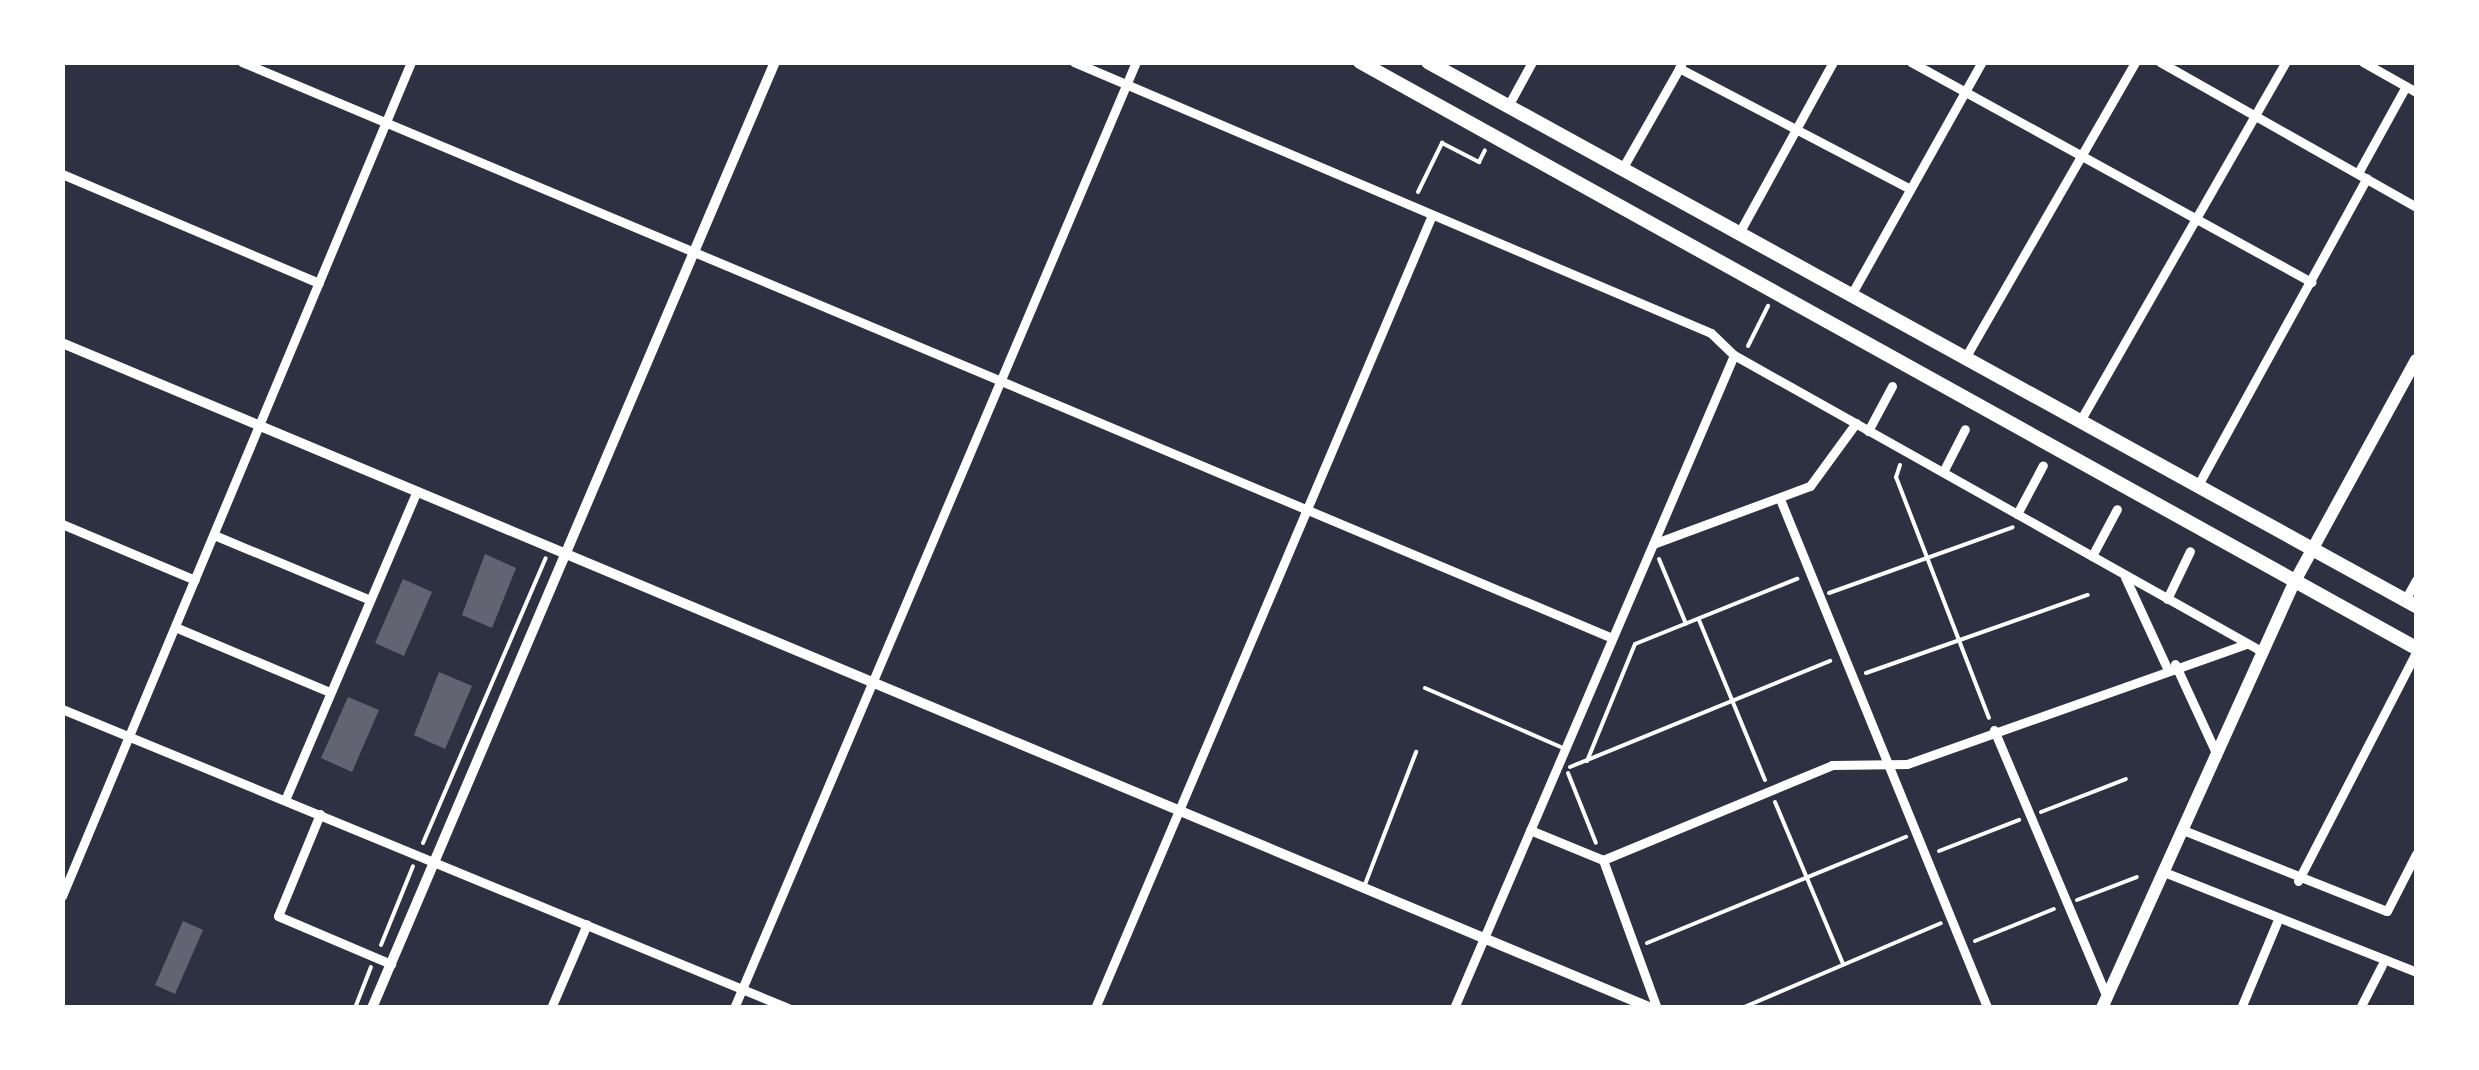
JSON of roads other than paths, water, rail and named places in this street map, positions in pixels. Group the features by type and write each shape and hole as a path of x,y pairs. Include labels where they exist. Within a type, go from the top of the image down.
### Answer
{"highway":[{"path":"1360,62 2416,650"},
{"path":"1428,62 2411,603"}],"main road":[{"path":"2105,1003 2295,582 2416,360"}],"street":[{"path":"242,62 693,255 1612,638"},
{"path":"64,889 412,62"},
{"path":"372,1008 775,62"},
{"path":"1074,62 1711,333 1737,357 2263,652"},
{"path":"734,1008 1136,62"},
{"path":"1508,106 1532,62"},
{"path":"1740,234 1833,62"},
{"path":"1911,62 2311,282"},
{"path":"1850,294 1982,62"},
{"path":"1966,358 2135,62"},
{"path":"2160,62 2416,206"},
{"path":"2080,421 2286,62"},
{"path":"2362,62 2416,92"},
{"path":"1622,169 1681,65 1910,189"},
{"path":"2198,485 2311,282 2406,86"},
{"path":"62,174 319,283"},
{"path":"1094,1008 1432,215"},
{"path":"62,342 1648,1007"},
{"path":"1454,1008 1530,830 1562,768 1565,749 1612,638 1737,357"},
{"path":"1868,430 1892,386"},
{"path":"1653,544 1780,499 1820,478 1856,423"},
{"path":"1943,472 1965,428"},
{"path":"2017,514 2043,466"},
{"path":"285,800 416,491"},
{"path":"1780,499 1986,1006"},
{"path":"2092,556 2116,509"},
{"path":"62,524 195,580"},
{"path":"214,534 370,600"},
{"path":"2167,599 2190,551"},
{"path":"2124,574 2217,755"},
{"path":"2411,603 2416,580"},
{"path":"175,627 330,692"},
{"path":"1530,830 1603,860 1832,764 1887,765 2246,643"},
{"path":"2298,882 2416,650"},
{"path":"62,709 788,1008"},
{"path":"1994,730 2105,1003"},
{"path":"320,814 278,916 390,964"},
{"path":"2183,830 2298,882 2387,911 2416,854"},
{"path":"1603,860 1637,948 1648,1007"},
{"path":"2164,872 2382,965 2416,972"},
{"path":"2242,1008 2278,922"},
{"path":"551,1008 587,924"},
{"path":"2360,1008 2382,965"}],"lane":[{"path":"1425,688 1565,749"},
{"path":"1364,887 1416,752"}]}
